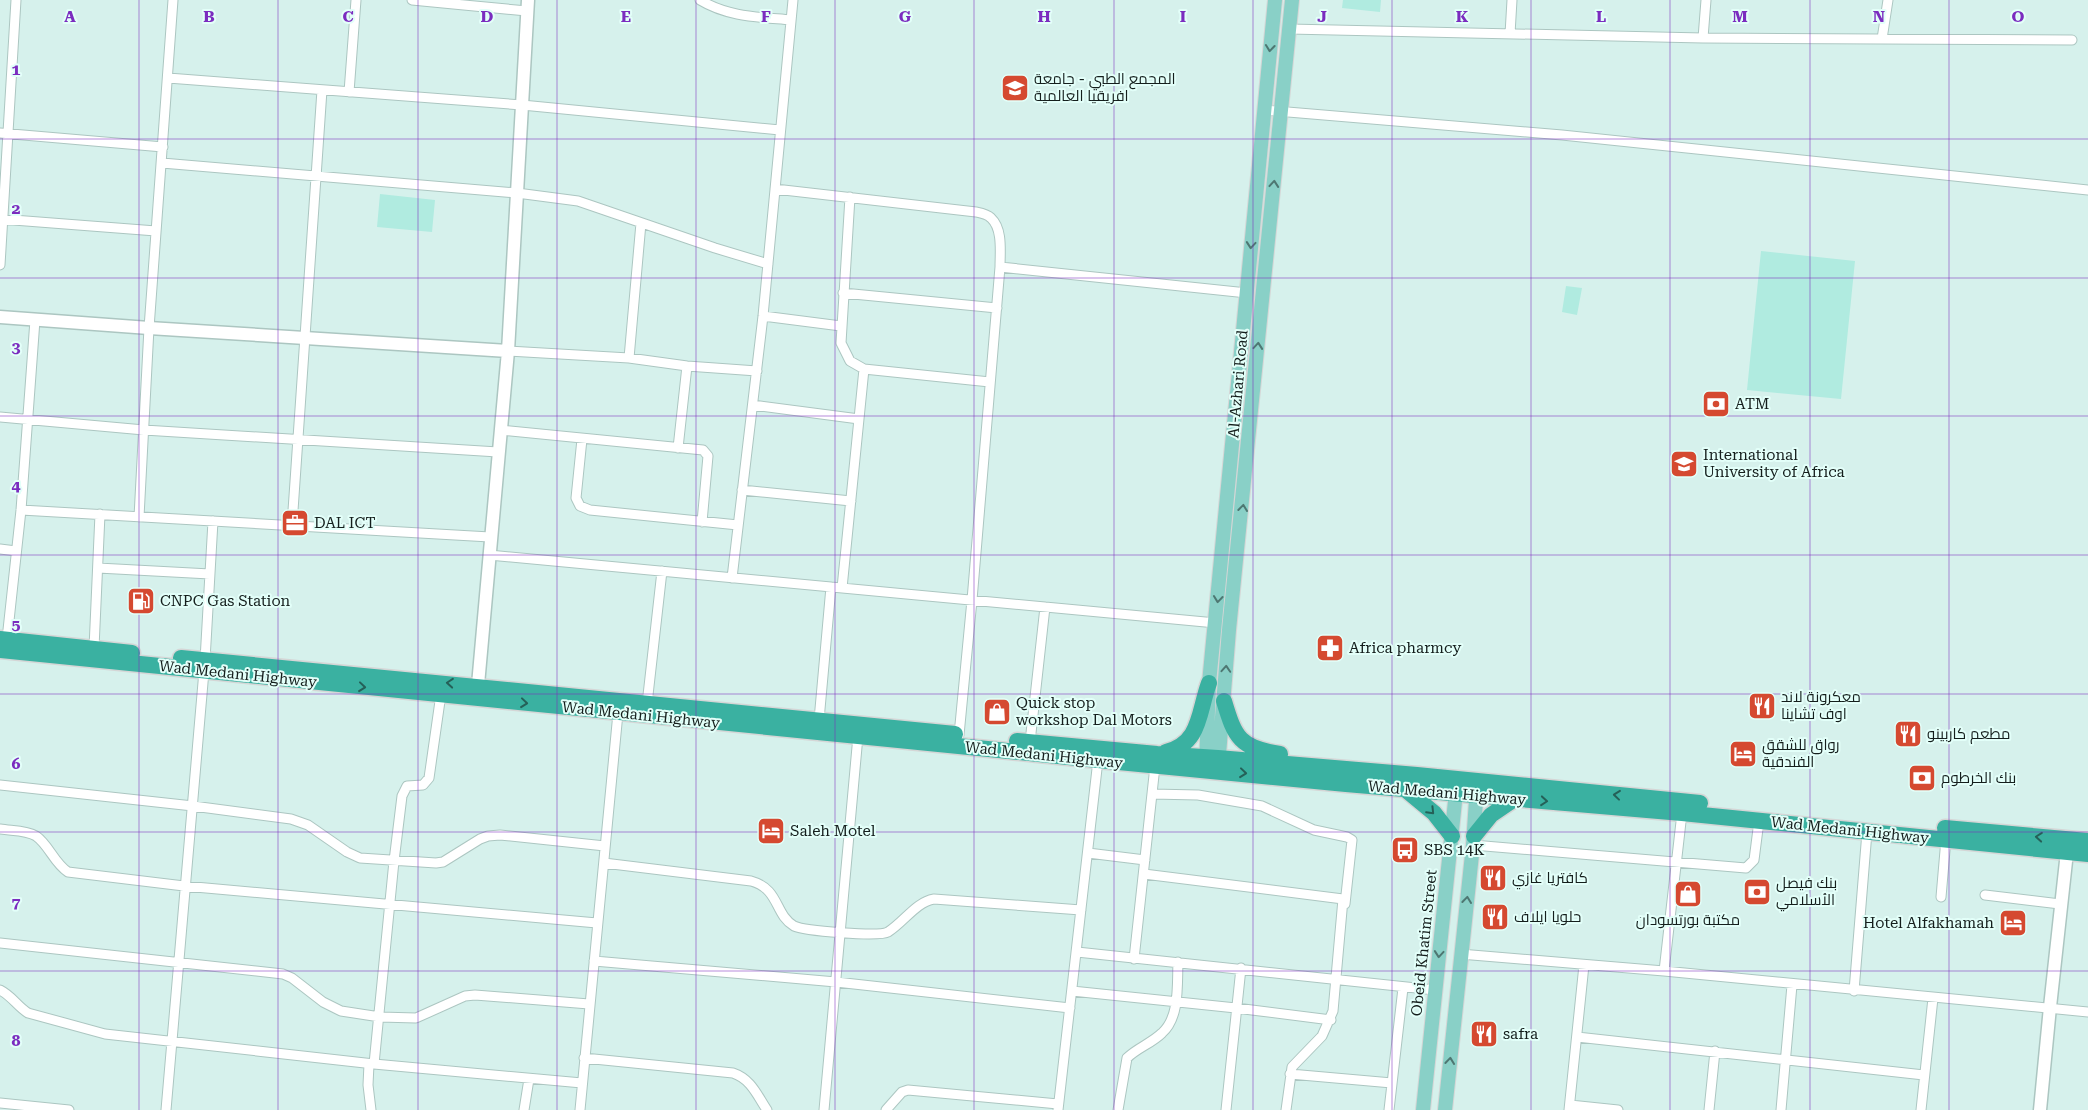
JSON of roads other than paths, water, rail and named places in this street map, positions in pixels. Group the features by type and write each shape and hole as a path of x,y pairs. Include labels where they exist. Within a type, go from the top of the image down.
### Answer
{"highway":[{"name":"Wad Medani Highway","path":"2,643 94,648 204,666 478,692 647,704 819,720 1030,742 1156,760 1417,775 1456,786"},
{"name":"Wad Medani Highway","path":"2,643 441,694 478,692 618,713 1098,760 1156,760"},
{"path":"1156,760 1190,740 1197,724 1209,683"},
{"path":"1224,701 1237,736 1252,748 1284,755 1404,768 1417,775"},
{"name":"Wad Medani Highway","path":"1212,764 1405,789 1456,786 2088,841"},
{"name":"Wad Medani Highway","path":"1477,788 1516,798 1759,820 2088,854"},
{"path":"1405,789 1434,813 1452,836"},
{"path":"1474,840 1491,815 1516,798"}],"main road":[{"name":"Al-Azhari Road","path":"1212,764 1224,701 1229,564 1247,293 1275,0"},
{"name":"Al-Azhari Road","path":"1212,764 1209,683 1216,624 1229,564 1292,0"},
{"name":"Obeid Khatim Street","path":"1423,1110 1456,786"},
{"path":"1445,1110 1460,954 1474,840 1477,788"}],"street":[{"path":"0,265 5,133 16,0"},
{"path":"139,517 149,328 173,0"},
{"path":"349,92 356,0"},
{"path":"412,0 528,5 508,351 490,537 478,692"},
{"path":"700,0 716,10 791,20"},
{"path":"732,578 763,316 793,0"},
{"path":"1510,34 1512,0"},
{"path":"1703,38 1706,0"},
{"path":"1882,39 1888,0"},
{"path":"1289,29 1703,38 2072,40"},
{"path":"168,78 522,105 780,130"},
{"path":"292,526 322,90"},
{"path":"1264,110 1562,135 2088,190"},
{"path":"5,133 162,146"},
{"path":"162,162 578,201 768,264"},
{"path":"775,189 976,212 990,216 995,223 999,237 1000,267 959,735"},
{"path":"850,197 841,326 841,343 850,361 864,369 990,382"},
{"path":"2,219 156,231"},
{"path":"629,358 641,222"},
{"path":"1000,267 1247,293"},
{"path":"843,293 997,308"},
{"path":"763,316 841,326"},
{"path":"0,317 629,358 687,366 757,371"},
{"path":"2,643 21,510 35,320"},
{"path":"678,448 687,366"},
{"path":"842,588 864,369"},
{"path":"753,405 859,419"},
{"path":"0,418 144,430 298,438 498,452"},
{"path":"500,430 703,450 707,453 702,522"},
{"path":"582,439 576,498 580,506 590,510 738,525"},
{"path":"742,490 851,501"},
{"path":"21,510 490,537"},
{"path":"94,648 100,514"},
{"path":"166,1110 184,886 193,806 213,521"},
{"path":"0,549 16,551"},
{"path":"489,555 1216,624"},
{"path":"98,568 210,574"},
{"path":"647,704 662,571"},
{"path":"819,720 830,587"},
{"path":"1030,742 1045,607"},
{"path":"371,1110 368,1085 380,1016 402,796 407,786 423,785 429,778 441,694"},
{"path":"580,1110 618,713"},
{"path":"824,1110 858,736"},
{"path":"886,1110 902,1092 908,1090 1058,1107 1098,760"},
{"path":"1134,959 1156,760"},
{"path":"0,785 291,818 308,825 353,856 394,861 443,862 488,836 605,846"},
{"path":"1152,794 1198,795 1262,806 1314,830 1347,837 1352,840 1336,999 1331,1020 1322,1036 1295,1062 1290,1074 1286,1110"},
{"path":"1664,971 1682,813"},
{"path":"1474,840 1677,863 1746,868 1754,860 1759,820"},
{"path":"0,830 36,836 55,860 68,872 184,886 597,923"},
{"path":"1854,991 1867,832"},
{"path":"1941,897 1946,839"},
{"path":"2040,1110 2060,904 2067,852"},
{"path":"1088,853 1145,860"},
{"path":"604,863 751,880 761,883 769,889 787,920 795,926 841,932 879,935 886,933 922,904 934,899 1081,910"},
{"path":"1144,874 1344,899 1342,928"},
{"path":"1985,895 2060,904"},
{"path":"0,943 283,974 292,978 323,1002 341,1011 380,1016 416,1018 465,996 475,995 589,1004"},
{"path":"1077,952 1435,990"},
{"path":"1460,954 1664,971 1854,991 2050,1007 2088,1012"},
{"path":"594,961 836,982 1070,1008"},
{"path":"1118,1110 1127,1058 1162,1033 1172,1022 1176,1002 1178,962"},
{"path":"1584,965 1569,1108 1618,1110"},
{"path":"1226,1110 1241,968"},
{"path":"1781,1110 1792,984"},
{"path":"1389,1110 1403,988"},
{"path":"0,990 10,995 20,1008 28,1013 105,1034 371,1064 582,1084"},
{"path":"1072,991 1331,1020"},
{"path":"1921,1110 1933,998"},
{"path":"1576,1037 1924,1075"},
{"path":"1709,1110 1715,1051"},
{"path":"584,1058 733,1073 744,1076 767,1110"},
{"path":"1290,1074 1392,1082"},
{"path":"524,1110 529,1079"},
{"path":"0,1103 69,1110"}],"place":[{"name":"المجمع الطبي - جامعة افريقيا العالمية","path":"1015,88"},
{"name":"ATM","path":"1716,404"},
{"name":"International University of Africa","path":"1684,464"},
{"name":"DAL ICT","path":"295,523"},
{"name":"CNPC Gas Station","path":"141,601"},
{"name":"Africa pharmcy","path":"1330,648"},
{"name":"معكرونة لاند اوف تشاينا","path":"1762,706"},
{"name":"Quick stop workshop Dal Motors","path":"997,712"},
{"name":"مطعم كاربينو","path":"1908,734"},
{"name":"رواق للشقق الفندقية","path":"1743,754"},
{"name":"بنك الخرطوم","path":"1922,778"},
{"name":"Saleh Motel","path":"771,831"},
{"name":"SBS 14K","path":"1405,850"},
{"name":"كافتريا غازي","path":"1493,878"},
{"name":"بنك فيصل الأسلامي","path":"1757,892"},
{"name":"مكتبة بورتسودان","path":"1688,894"},
{"name":"حلويا ايلاف","path":"1495,917"},
{"name":"Hotel Alfakhamah","path":"2013,923"},
{"name":"safra","path":"1484,1034"}]}
